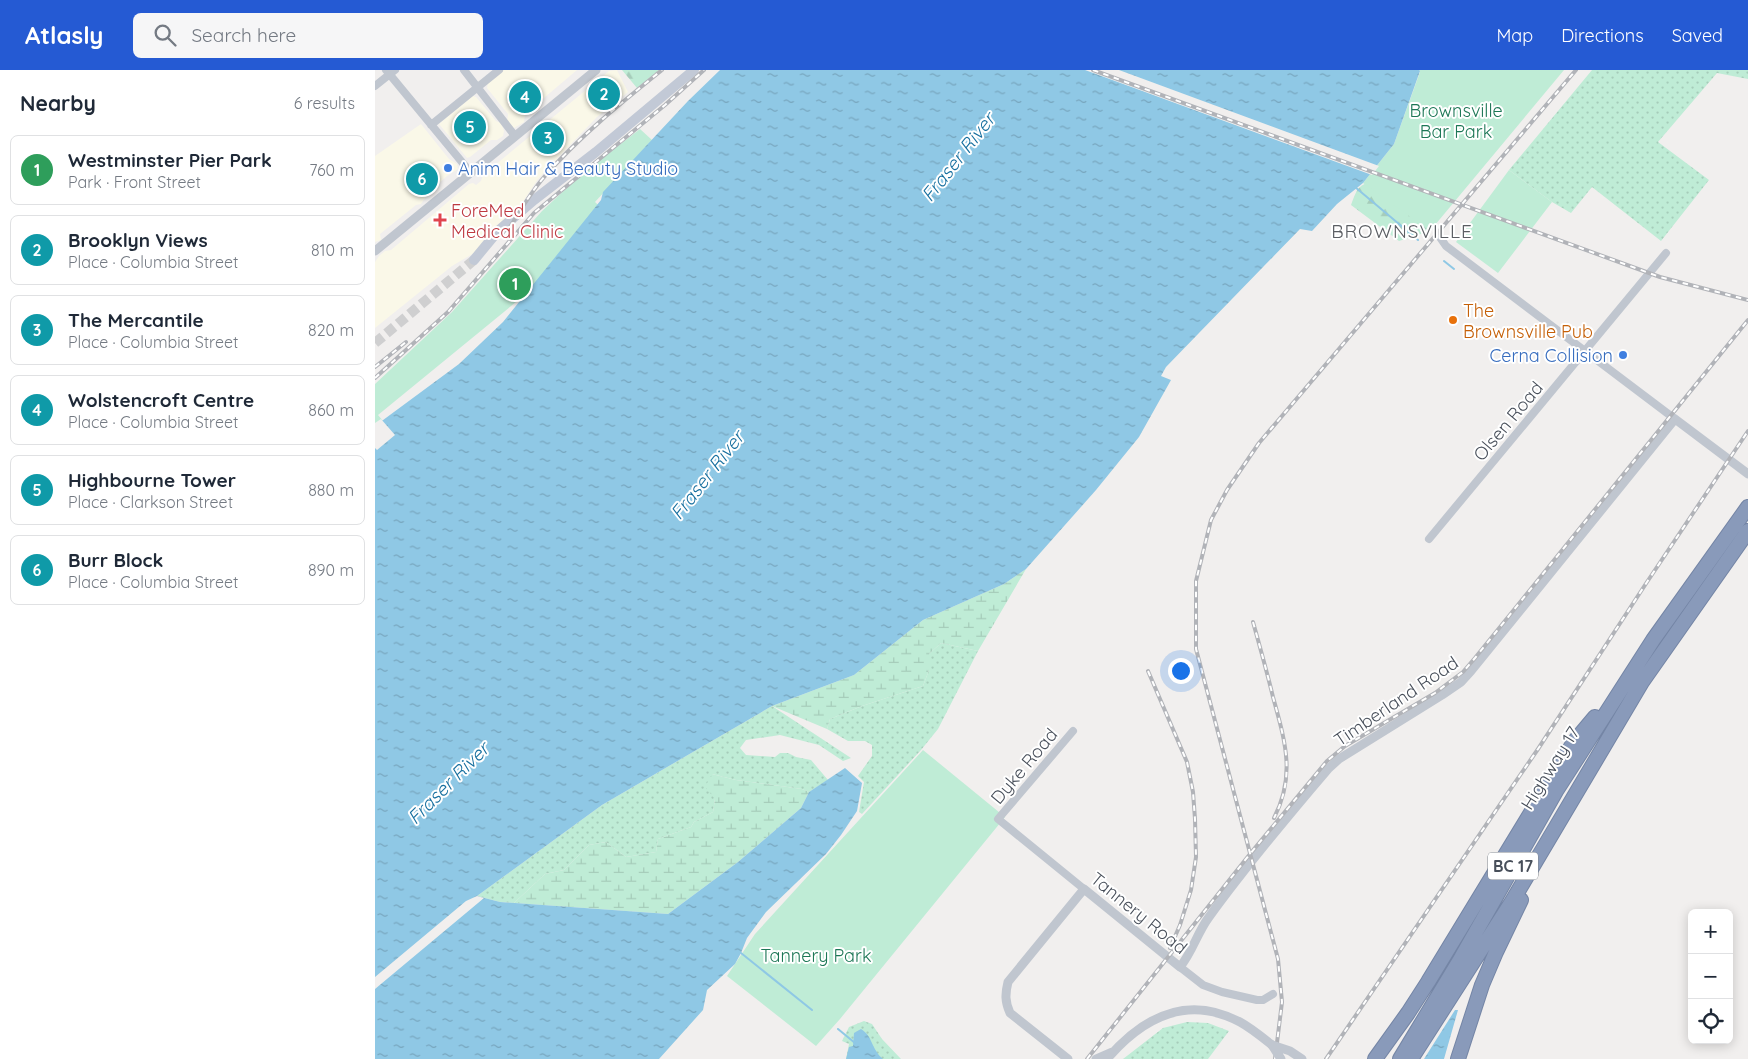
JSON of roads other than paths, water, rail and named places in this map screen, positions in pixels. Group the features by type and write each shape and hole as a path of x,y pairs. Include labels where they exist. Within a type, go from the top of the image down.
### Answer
{"highway":[{"name":"Highway 17","path":"1400,1059 1461,958 1556,791 1653,640 1748,507"},
{"name":"Highway 17","path":"1411,1059 1544,848 1642,682 1748,531"},
{"path":"1376,1057 1428,982 1574,742 1631,675"},
{"path":"1458,1059 1476,1001 1496,952 1544,848"}],"main road":[{"path":"474,260 498,231 694,70"}],"street":[{"path":"464,70 515,136"},
{"path":"431,125 499,70"},
{"path":"375,251 596,70"},
{"path":"375,86 390,71 471,173"},
{"path":"1437,234 1446,246 1748,474"},
{"name":"Olsen Road","path":"1429,539 1666,253"},
{"name":"Timberland Road","path":"1180,967 1189,955 1207,919 1328,769 1339,759 1448,691 1471,671 1675,420"},
{"name":"Dyke Road","path":"998,819 1073,732"},
{"name":"Tannery Road","path":"998,819 1203,985 1257,1000 1263,1000 1273,994"},
{"path":"1068,1059 1010,1013 1005,998 1008,982 1084,889"},
{"path":"1107,1059 1141,1026 1156,1017 1173,1012 1191,1010 1209,1011 1225,1015 1253,1030 1272,1045 1281,1059"},
{"path":"1272,1045 1290,1051 1302,1059"},
{"path":"1055,1049 1060,1059"},
{"path":"1096,1059 1115,1050"}],"water":[{"name":"Fraser River","path":"720,70 1420,71 1394,144 1363,183 1337,204 1312,231 1300,229 1166,367 1161,376 1171,380 1139,437 1096,490 1026,569 1004,584 923,620 854,675 772,706 602,805 477,896 500,902 668,914 738,862 801,808 809,792 845,768 862,783 857,811 841,835 826,854 766,912 747,938 735,964 707,990 703,1010 659,1059 375,1059 375,426 459,364 503,322 601,200 603,192 688,101"},
{"path":"1455,1010 1458,1010 1444,1059 1424,1059"},
{"path":"861,1029 868,1035 876,1051 883,1059 846,1059 849,1047 853,1046 854,1033"}],"waterway":[{"path":"1355,187 1418,240"},
{"path":"1444,261 1454,269"},
{"path":"741,953 812,1010"},
{"path":"838,1029 855,1043"}],"tunnel":[{"path":"375,343 474,260"}],"railway":[{"path":"504,237 523,205 558,161 601,120 662,70"},
{"path":"375,378 448,312 534,213 665,105 704,70"},
{"path":"1093,70 1660,277 1748,300"},
{"path":"1275,1059 1282,1002 1278,959 1196,649 1196,581 1211,520 1227,490 1259,443 1576,70"},
{"path":"1087,1059 1250,854 1327,761 1345,746 1435,693 1463,672 1748,320"},
{"path":"375,367 406,342"},
{"path":"1326,1059 1538,749 1748,431"},
{"path":"1253,622 1281,728 1286,758 1285,787 1274,818"},
{"path":"1148,671 1187,762 1193,792 1196,857 1191,890 1180,925 1170,948"}],"place":[{"name":"Brooklyn Views","path":"604,94"},
{"name":"Wolstencroft Centre","path":"525,97"},
{"name":"Highbourne Tower","path":"470,127"},
{"name":"The Mercantile","path":"548,138"},
{"name":"Anim Hair & Beauty Studio","path":"448,168"},
{"name":"Burr Block","path":"422,179"},
{"name":"ForeMed Medical Clinic","path":"440,220"},
{"name":"Westminster Pier Park","path":"515,284"},
{"name":"The Brownsville Pub","path":"1453,320"},
{"name":"Cerna Collision","path":"1623,355"}],"district":[{"name":"BROWNSVILLE","path":"1402,231"}],"park label":[{"name":"Brownsville Bar Park","path":"1456,120"},
{"name":"Tannery Park","path":"816,955"}]}
